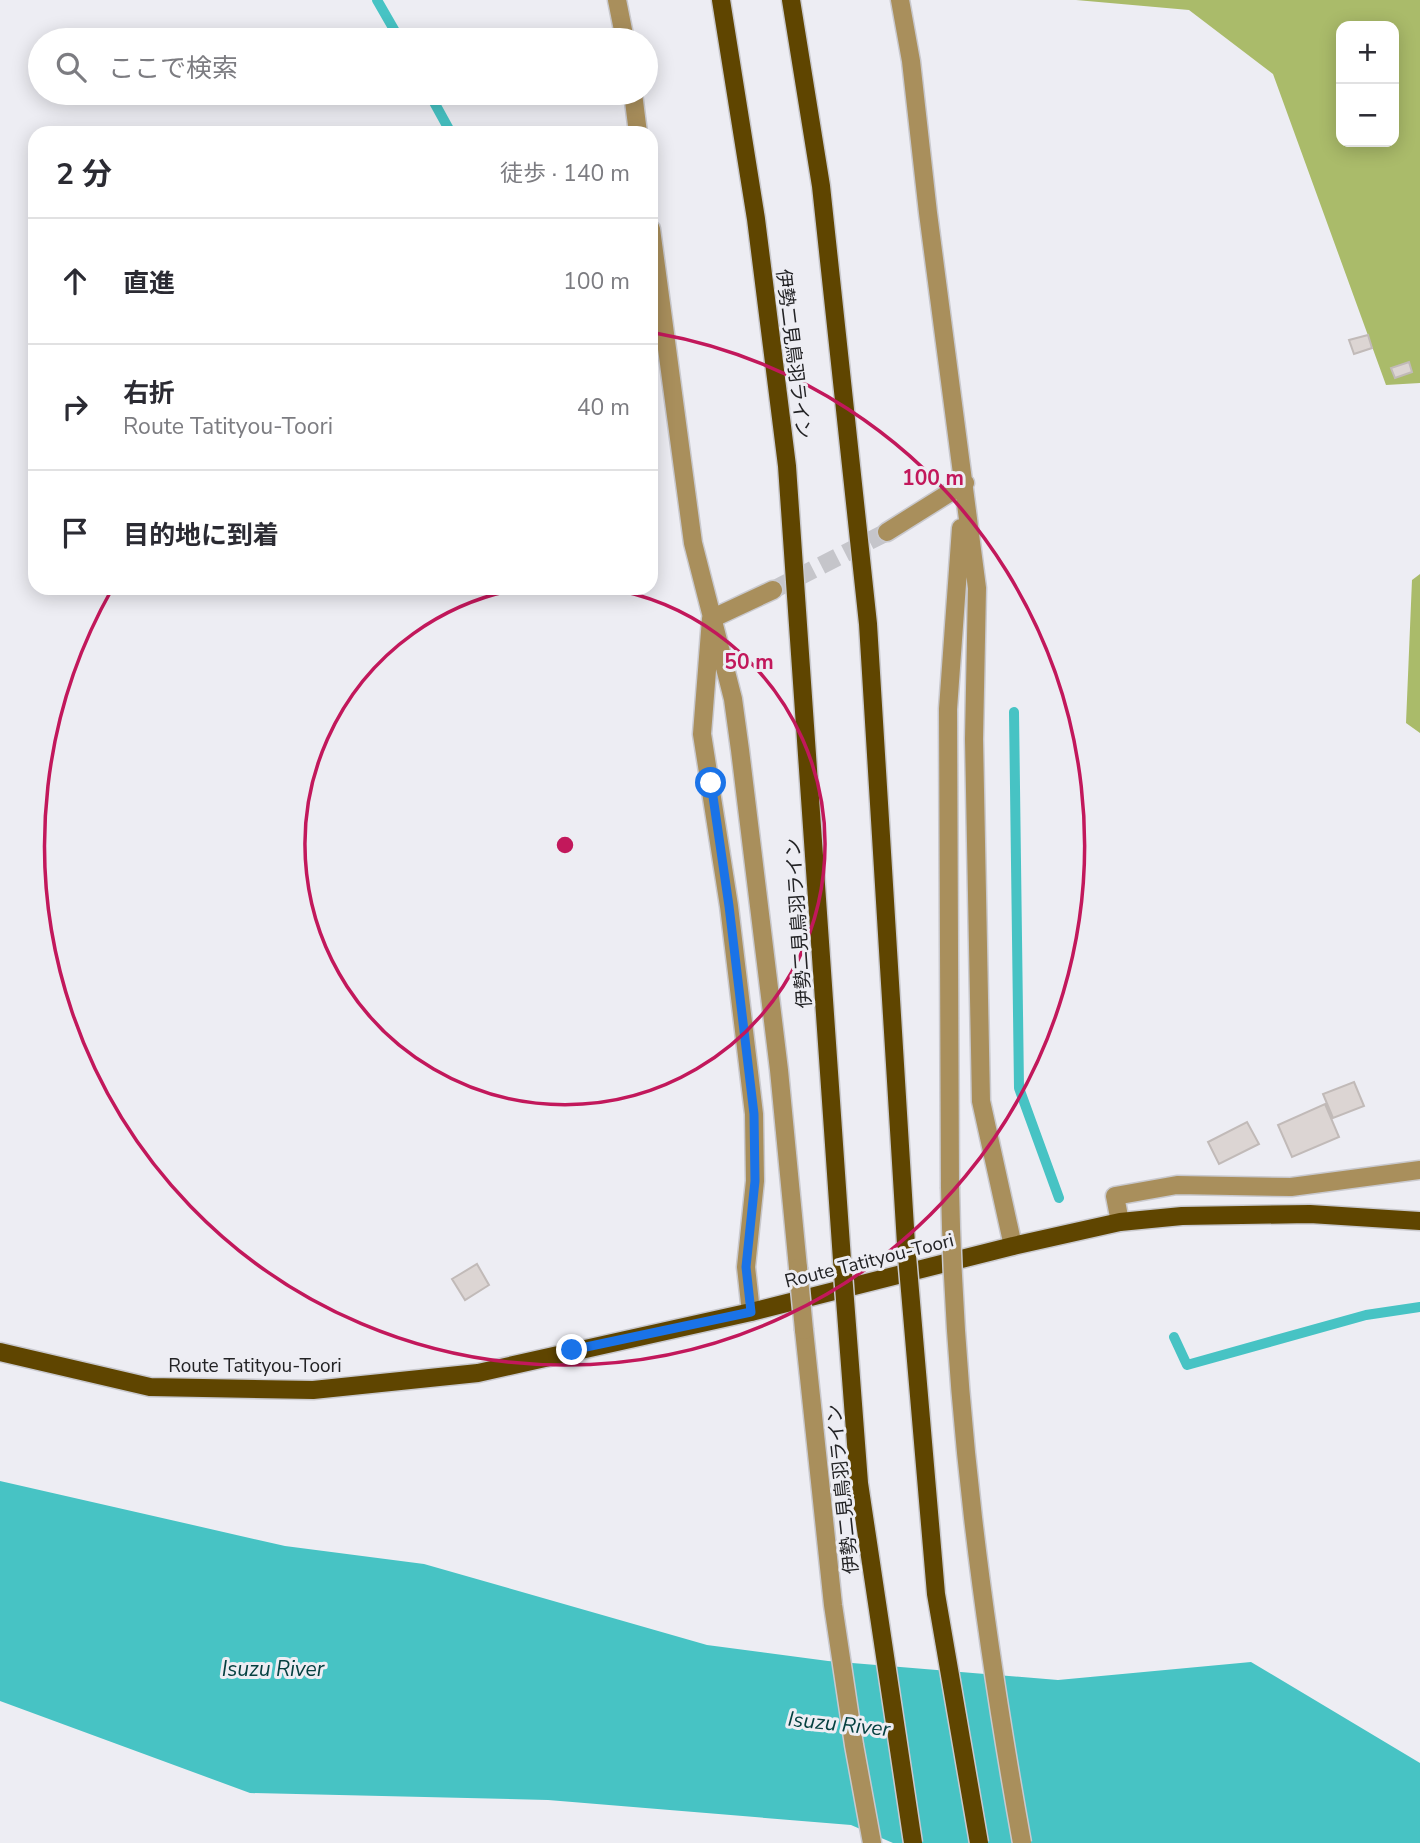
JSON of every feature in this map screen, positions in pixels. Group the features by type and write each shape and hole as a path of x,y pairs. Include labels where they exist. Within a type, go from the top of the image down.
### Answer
{"main road":[{"name":"伊勢二見鳥羽ライン","path":"721,0 756,219 787,466 859,1483 913,1843"},
{"path":"791,0 821,186 869,624 906,1244 936,1594 979,1843"},
{"name":"Route Tatityou-Toori","path":"0,1352 150,1387 313,1390 478,1373 751,1312 1120,1222 1182,1216 1310,1214 1420,1221"}],"street":[{"path":"617,0 623,28"},
{"path":"900,0 911,61 976,588 974,739 981,1101 1013,1246"},
{"path":"634,105 637,126"},
{"path":"658,280 694,543 733,699 740,750 779,1070 833,1605 872,1843"},
{"path":"887,532 965,483"},
{"path":"965,483 948,709 951,1282 975,1542 1000,1721 1022,1843"},
{"path":"711,619 773,590"},
{"path":"711,619 702,734 729,906 754,1114 755,1181 746,1267 751,1312"},
{"path":"1120,1222 1115,1196 1164,1187 1291,1186 1420,1170"}],"green space":[{"path":"1076,0 1420,0 1420,383 1386,385 1273,74 1189,10"},
{"path":"1420,574 1420,733 1406,723 1412,580"}],"water":[{"name":"Isuzu River","path":"0,1481 285,1546 424,1564 707,1645 828,1661 1058,1680 1251,1662 1420,1763 1420,1843 893,1843 851,1825 548,1800 250,1793 0,1701"}],"building":[{"path":"1368,335 1372,348 1354,354 1349,340"},
{"path":"1409,362 1412,372 1395,378 1391,368"},
{"path":"1354,1082 1364,1106 1333,1118 1323,1094"},
{"path":"1325,1104 1339,1137 1292,1157 1278,1125"},
{"path":"1247,1122 1259,1144 1219,1164 1208,1142"},
{"path":"477,1264 489,1285 465,1300 452,1279"}],"waterway":[{"path":"377,0 393,28"},
{"path":"436,105 447,126"},
{"path":"1014,712 1019,1088 1059,1198"},
{"path":"1174,1337 1187,1365 1366,1315 1420,1307"}],"tunnel":[{"path":"773,590 887,532"}],"route":[{"path":"572,1350 751,1312 746,1267 755,1181 754,1114 711,783"}]}
